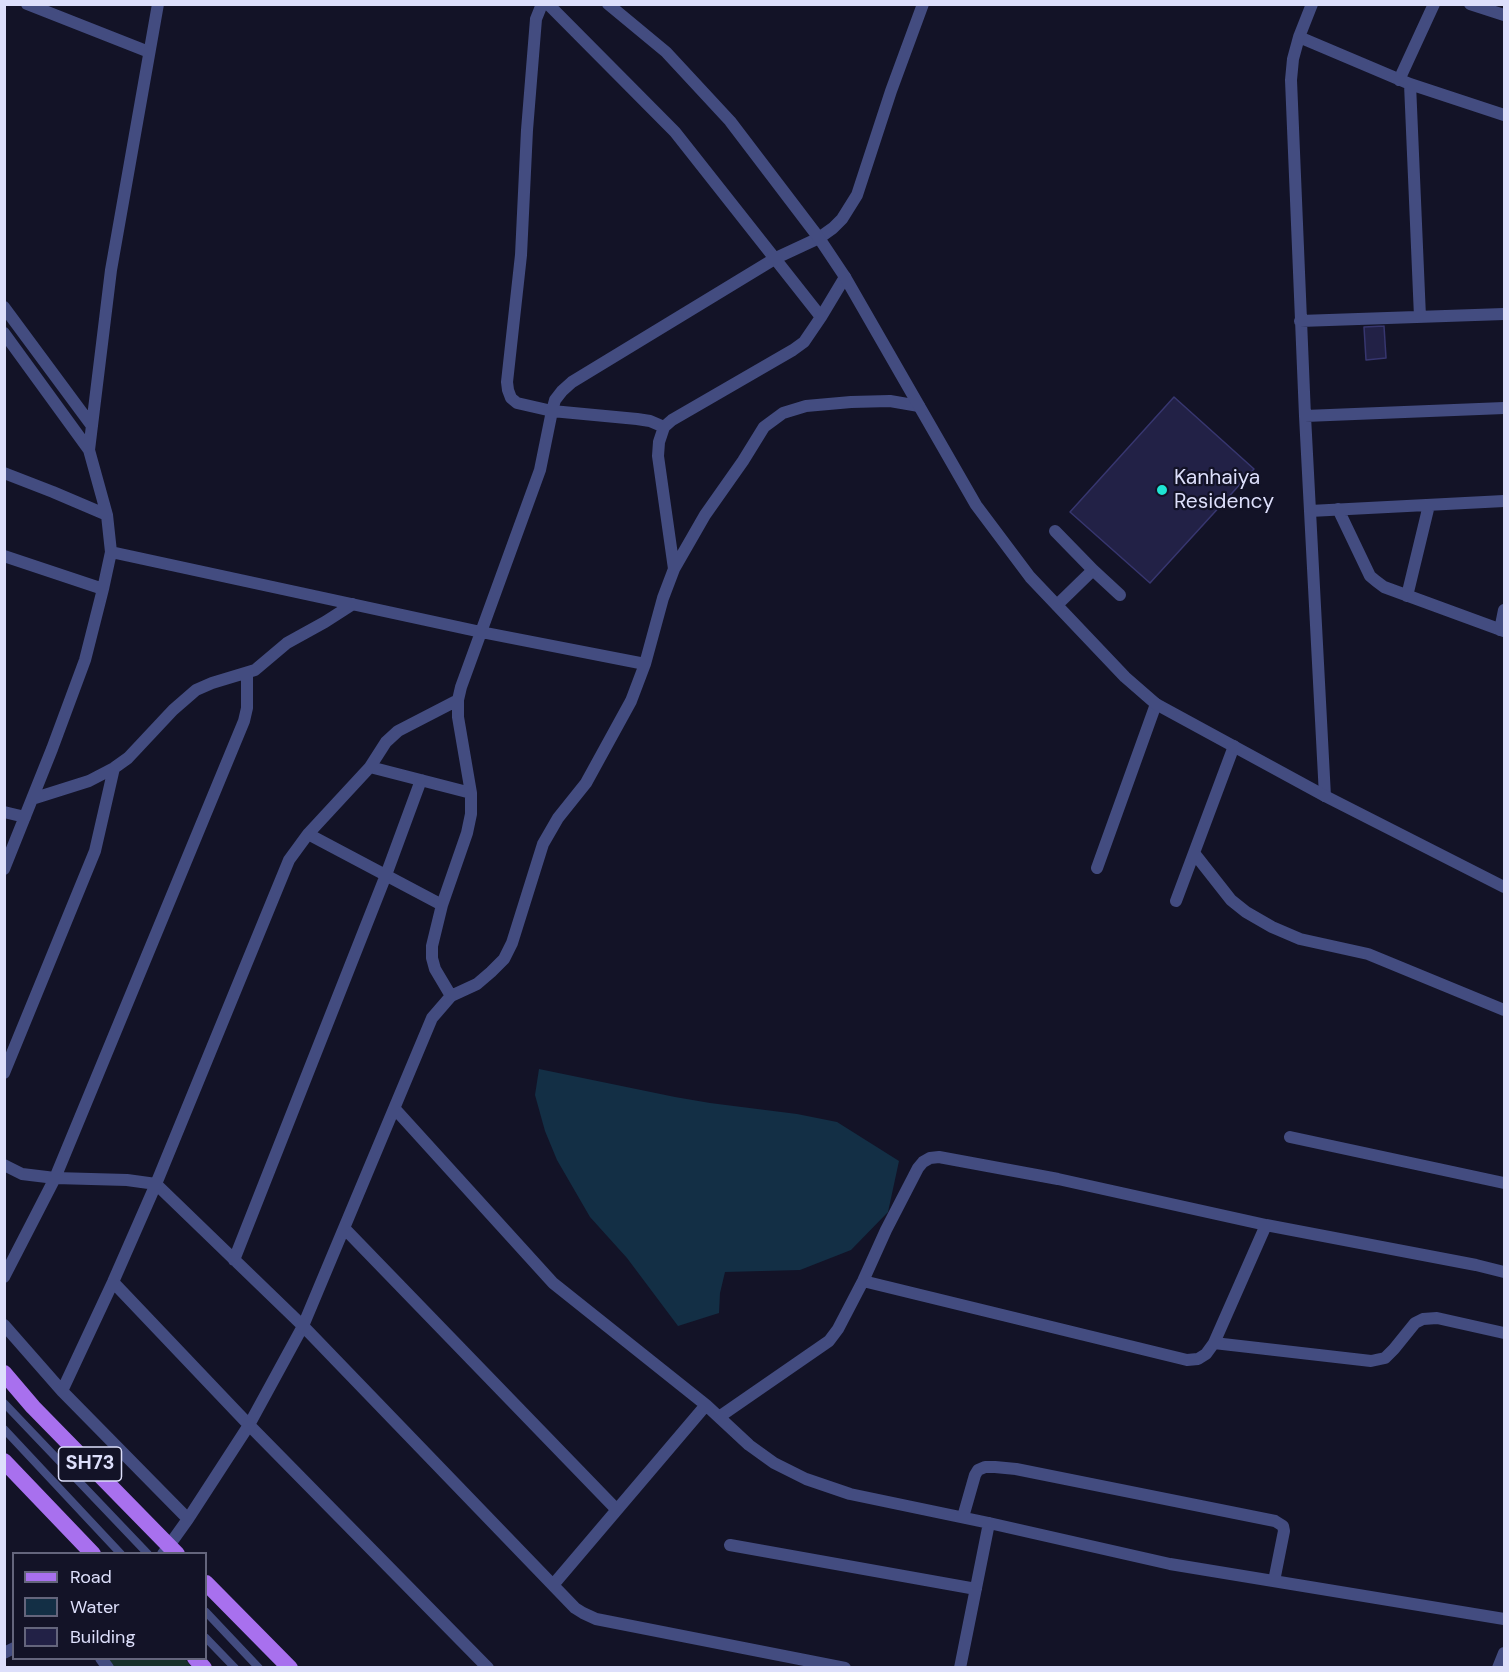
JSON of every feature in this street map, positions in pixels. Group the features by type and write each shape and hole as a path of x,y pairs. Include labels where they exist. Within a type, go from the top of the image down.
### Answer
{"main road":[{"name":"SH73","path":"4,1373 33,1407 170,1551"},
{"name":"SH73","path":"4,1461 91,1552"},
{"path":"207,1584 290,1668"}],"street":[{"path":"27,4 149,52"},
{"path":"89,450 111,270 158,4"},
{"path":"542,4 536,20 527,130 521,255 508,390 511,398 517,403 552,411 650,421 664,427"},
{"path":"548,4 675,132 821,317"},
{"path":"608,4 666,52 730,121 819,238 845,277 976,506 1030,577 1125,677 1156,704 1325,796 1504,887"},
{"path":"451,996 435,969 432,946 442,905 467,833 471,814 471,793 458,717 458,700 540,470 555,400 572,382 776,258 819,238 842,219 856,195 923,4"},
{"path":"1312,4 1299,37 1293,59 1291,80 1300,321 1325,796"},
{"path":"1420,317 1404,82 1434,4"},
{"path":"1470,4 1504,15"},
{"path":"1299,37 1404,82 1504,115"},
{"path":"674,569 658,456 659,442 664,427 672,420 804,342 845,277"},
{"path":"4,307 92,426"},
{"path":"1300,321 1504,315"},
{"path":"4,333 89,450 107,515 111,552 85,660 4,869"},
{"path":"170,1551 249,1425 303,1326 432,1018 451,996 477,984 504,958 512,943 543,844 558,818 586,783 631,701 645,664 663,598 674,569 705,515 764,427 783,413 806,406 851,402 890,401 919,406"},
{"path":"1305,417 1504,408"},
{"path":"4,473 107,515"},
{"path":"1310,511 1504,501"},
{"path":"1407,596 1430,505"},
{"path":"1338,509 1370,576 1384,588 1502,630 1504,610"},
{"path":"1055,531 1120,595"},
{"path":"111,552 481,632 645,664"},
{"path":"4,556 103,589"},
{"path":"1057,605 1093,570"},
{"path":"32,799 89,781 114,768 128,758 172,710 196,690 255,670 287,643 353,604"},
{"path":"4,1277 55,1178 244,722 247,708 247,674"},
{"path":"62,1390 156,1184 289,860 308,834 369,767 386,742 398,731 458,700"},
{"path":"1097,868 1156,704"},
{"path":"1176,901 1234,746"},
{"path":"369,767 471,793"},
{"path":"4,1073 95,851 114,768"},
{"path":"234,1260 386,876 421,780"},
{"path":"4,812 26,817"},
{"path":"308,834 442,905"},
{"path":"1194,853 1231,900 1272,927 1300,939 1368,954 1504,1010"},
{"path":"395,1109 554,1283 706,1405 749,1445 774,1464 806,1479 850,1494 1170,1564 1504,1619"},
{"path":"1290,1137 1504,1183"},
{"path":"718,1417 829,1341 838,1329 863,1281 918,1168 930,1158 939,1157 1058,1179 1266,1225 1476,1264 1504,1272"},
{"path":"4,1165 22,1174 55,1178 127,1180 156,1184 303,1326 575,1608 596,1619 845,1668"},
{"path":"863,1281 1187,1360 1198,1359 1206,1354 1215,1343 1266,1225"},
{"path":"344,1228 617,1510"},
{"path":"113,1282 249,1425 488,1668"},
{"path":"1215,1343 1371,1361 1384,1358 1394,1350 1415,1323 1423,1319 1437,1318 1504,1333"},
{"path":"4,1325 62,1390 188,1519"},
{"path":"553,1585 706,1405"},
{"path":"963,1517 978,1470 995,1467 1275,1521 1283,1526 1284,1531 1274,1581"},
{"path":"960,1668 989,1523"},
{"path":"730,1545 976,1589"},
{"path":"1498,1668 1504,1653"}],"lane":[{"path":"4,1403 146,1552"},
{"path":"4,1429 119,1552"},
{"path":"207,1613 259,1668"},
{"path":"207,1639 235,1668"}],"green space":[{"path":"101,1660 186,1660 192,1667 107,1667"}],"water":[{"path":"539,1069 675,1097 797,1114 837,1122 899,1161 888,1212 851,1250 800,1270 725,1272 720,1293 719,1313 678,1326 627,1258 590,1217 557,1160 545,1131 535,1095"}],"building":[{"path":"1384,326 1386,358 1366,360 1364,327"},
{"name":"Kanhaiya Residency","path":"1174,397 1254,469 1150,583 1070,512"}],"place":[{"name":"Kanhaiya Residency","path":"1162,490"}]}
